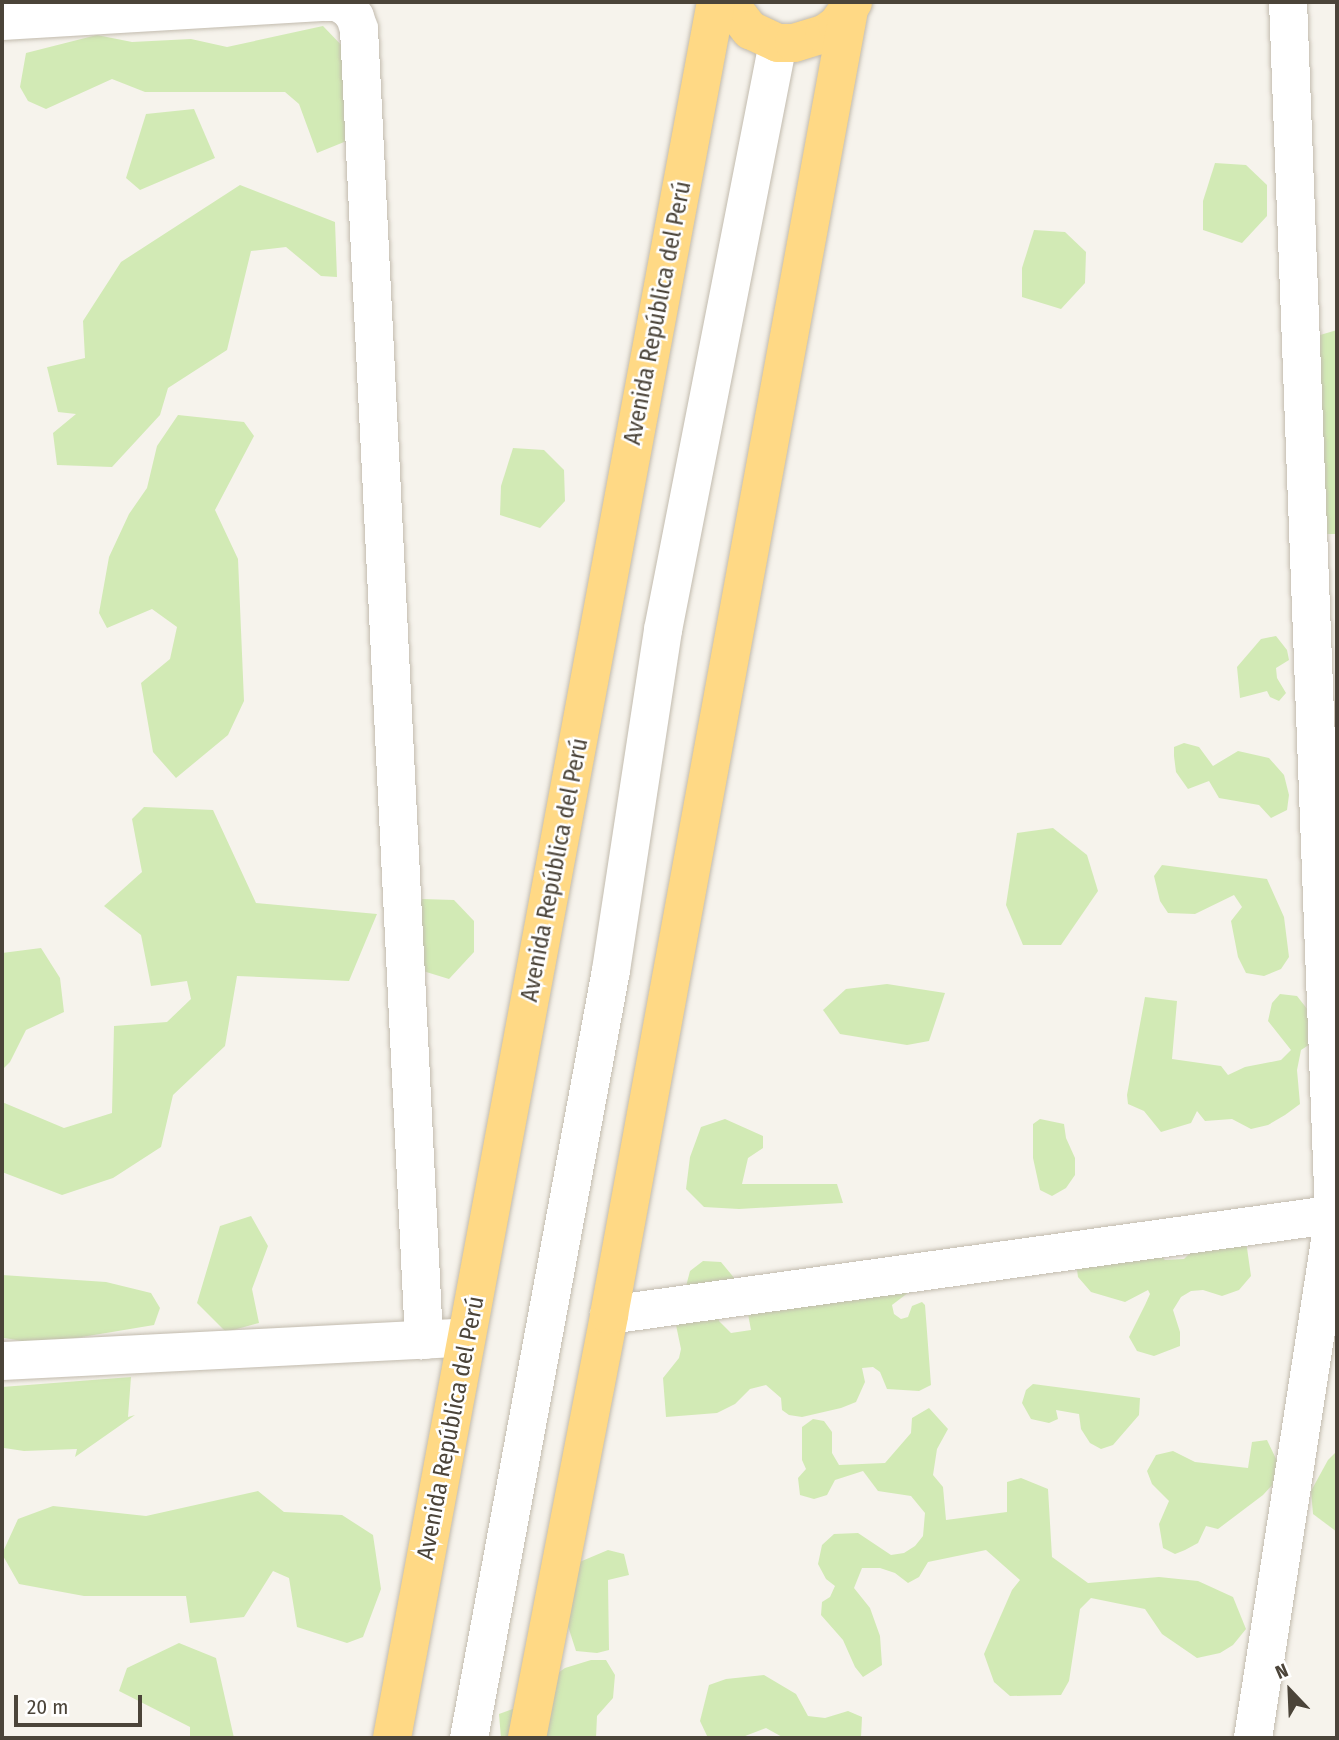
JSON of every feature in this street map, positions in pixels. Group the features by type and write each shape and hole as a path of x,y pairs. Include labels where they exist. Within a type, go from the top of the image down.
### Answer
{"highway":[{"name":"Avenida República del Perú","path":"392,1738 716,2"},
{"path":"727,2 750,30 778,43 810,40 824,34 851,6"},
{"path":"527,1738 851,6"}],"street":[{"path":"2,21 337,2 355,17 359,29 424,1340"},
{"path":"1253,1738 1335,1214 1287,2"},
{"path":"469,1738 611,970 663,630 778,43"},
{"path":"608,1315 1335,1214"},
{"path":"2,1361 468,1336"}],"green space":[{"path":"323,26 347,51 349,140 317,153 299,104 285,92 145,92 112,79 46,109 28,101 20,87 26,53 97,35 132,42 191,39 227,47"},
{"path":"194,109 215,158 140,190 126,178 146,114"},
{"path":"1215,163 1246,165 1267,185 1267,216 1242,243 1203,230 1203,201"},
{"path":"240,185 335,222 337,277 321,276 286,247 251,251 227,350 168,388 160,415 112,467 57,465 53,433 76,414 58,412 47,367 85,358 83,321 121,262"},
{"path":"1034,230 1065,232 1086,252 1085,283 1061,309 1022,297 1022,268"},
{"path":"1337,330 1337,534 1324,534 1310,338"},
{"path":"178,415 244,422 254,436 215,510 238,559 244,701 228,735 176,778 153,752 141,683 170,659 177,627 152,609 107,628 99,613 109,557 129,514 147,488 157,446"},
{"path":"513,448 544,450 564,470 565,501 540,528 500,515 501,486"},
{"path":"1276,636 1287,650 1289,660 1276,668 1277,678 1286,693 1279,701 1270,697 1267,691 1240,698 1237,667 1261,639"},
{"path":"1184,743 1199,747 1213,766 1238,751 1269,758 1284,775 1289,795 1287,810 1271,818 1259,805 1219,798 1209,781 1188,789 1176,772 1174,756 1174,747"},
{"path":"144,807 213,810 256,903 377,914 349,981 237,976 225,1046 173,1095 161,1147 113,1178 62,1195 2,1172 2,1102 64,1128 112,1113 114,1026 167,1022 191,999 187,981 151,986 141,935 104,906 142,872 132,819"},
{"path":"1053,828 1087,855 1098,891 1061,945 1023,945 1006,905 1017,833"},
{"path":"1162,865 1267,879 1284,917 1289,957 1281,969 1264,976 1246,973 1238,957 1231,921 1242,907 1234,895 1195,914 1168,913 1160,901 1154,876"},
{"path":"422,899 454,900 474,921 474,952 449,979 410,967 411,937"},
{"path":"41,948 60,978 64,1012 26,1030 10,1062 2,1070 2,953"},
{"path":"887,984 945,993 929,1041 907,1045 840,1034 823,1010 846,989"},
{"path":"1280,994 1297,996 1308,1010 1315,1041 1301,1050 1297,1070 1300,1104 1285,1115 1268,1125 1251,1129 1232,1119 1205,1121 1197,1111 1191,1123 1161,1132 1144,1111 1128,1104 1127,1095 1145,997 1177,1001 1172,1059 1221,1066 1228,1075 1245,1067 1281,1060 1291,1050 1268,1021 1272,1003"},
{"path":"725,1119 763,1136 763,1148 748,1158 742,1184 837,1184 843,1203 739,1209 704,1207 686,1189 690,1157 701,1127"},
{"path":"1040,1119 1064,1124 1066,1138 1075,1158 1075,1175 1066,1188 1052,1196 1040,1190 1033,1158 1033,1124"},
{"path":"251,1216 268,1246 252,1289 259,1323 226,1332 197,1303 220,1226"},
{"path":"1246,1241 1251,1276 1239,1290 1222,1296 1203,1290 1191,1291 1181,1297 1173,1310 1180,1332 1180,1346 1154,1356 1137,1351 1129,1337 1150,1294 1148,1290 1125,1302 1091,1292 1078,1277 1075,1255 1158,1253 1165,1260 1184,1259 1201,1242"},
{"path":"703,1261 721,1262 740,1285 722,1299 719,1321 731,1333 751,1330 748,1314 913,1289 892,1305 894,1314 901,1319 908,1317 912,1306 922,1302 925,1305 931,1385 919,1391 887,1389 880,1372 873,1367 862,1368 865,1382 856,1402 841,1408 802,1417 789,1415 782,1410 781,1398 766,1385 750,1389 735,1404 717,1413 666,1417 663,1378 679,1358 681,1349 676,1325 690,1271"},
{"path":"2,1275 106,1282 151,1293 160,1308 154,1325 40,1344 4,1338"},
{"path":"131,1377 128,1417 135,1415 75,1457 77,1449 24,1451 4,1448 2,1445 2,1387"},
{"path":"1033,1384 1140,1398 1139,1415 1113,1445 1101,1449 1090,1443 1081,1429 1079,1414 1056,1410 1058,1419 1049,1423 1031,1419 1022,1403 1026,1390"},
{"path":"929,1408 948,1429 937,1449 933,1475 943,1487 946,1520 1007,1512 1007,1482 1021,1478 1048,1489 1052,1557 1088,1583 1159,1577 1198,1581 1233,1597 1246,1629 1233,1645 1220,1653 1197,1658 1162,1634 1145,1609 1091,1598 1080,1609 1069,1681 1061,1695 1010,1696 994,1682 984,1654 1012,1590 1020,1580 986,1550 928,1562 919,1577 908,1583 895,1573 880,1568 862,1568 854,1588 870,1608 880,1636 882,1665 863,1677 855,1667 843,1640 821,1615 822,1602 830,1597 835,1586 826,1579 818,1564 822,1545 834,1534 858,1533 891,1555 904,1553 915,1546 923,1536 925,1513 911,1496 878,1491 863,1471 835,1480 827,1495 814,1499 800,1495 798,1478 806,1469 802,1460 802,1427 813,1419 824,1421 832,1432 832,1453 839,1465 885,1463 911,1433 912,1418"},
{"path":"1267,1440 1277,1461 1277,1480 1263,1495 1218,1529 1206,1526 1198,1543 1185,1550 1175,1554 1163,1548 1159,1524 1169,1501 1152,1484 1147,1471 1156,1455 1173,1451 1195,1462 1248,1468 1252,1442"},
{"path":"1337,1451 1337,1532 1313,1514 1311,1491 1328,1460"},
{"path":"258,1491 284,1512 342,1515 373,1535 381,1589 363,1637 347,1643 297,1627 289,1578 273,1571 244,1617 190,1623 186,1596 84,1596 19,1584 2,1554 18,1519 53,1506 146,1516"},
{"path":"608,1550 624,1554 629,1575 608,1580 609,1650 597,1653 576,1651 556,1589 570,1566"},
{"path":"179,1643 216,1658 234,1738 190,1738 190,1727 119,1691 127,1668"},
{"path":"591,1660 606,1660 615,1675 613,1698 597,1716 596,1738 501,1738 499,1714 526,1704 545,1682 565,1668"},
{"path":"764,1675 796,1694 808,1716 825,1718 848,1711 862,1717 861,1738 784,1738 766,1728 740,1738 708,1738 700,1721 709,1685 726,1679"}]}
